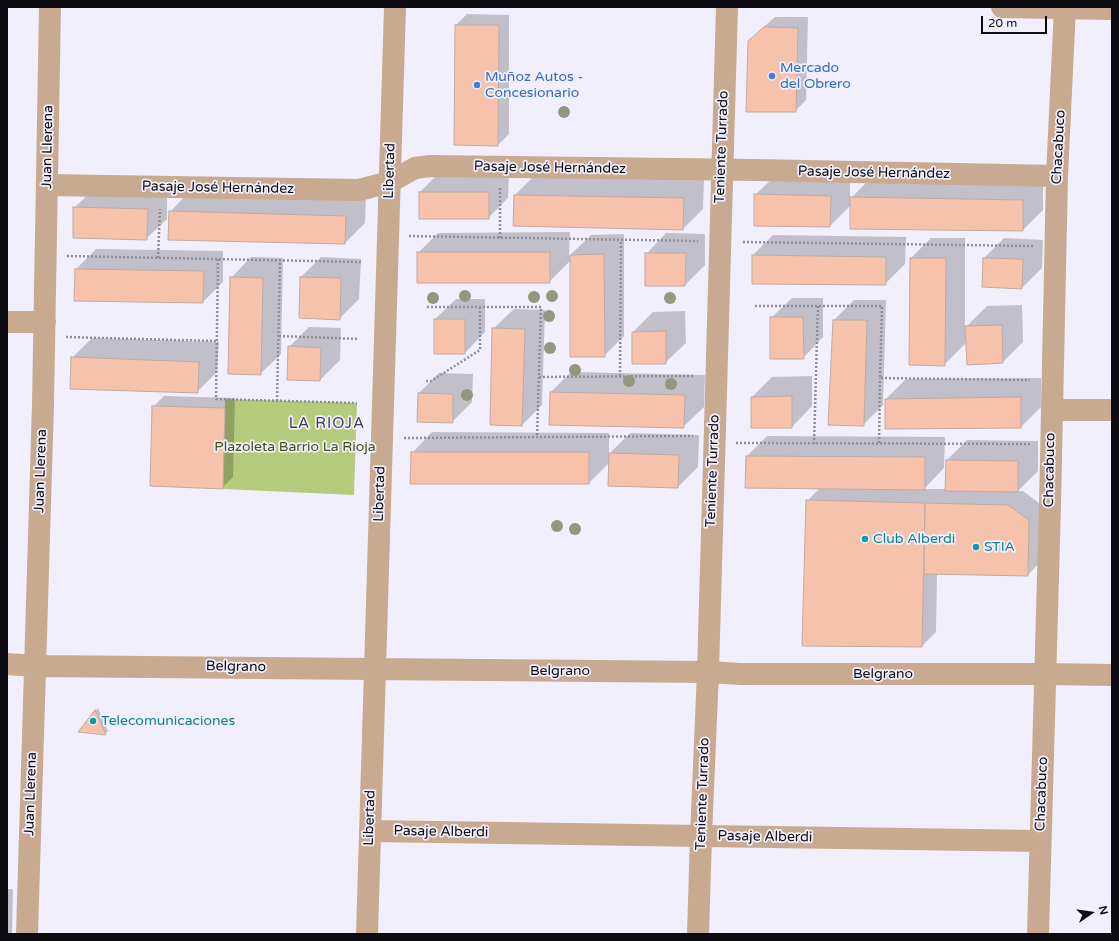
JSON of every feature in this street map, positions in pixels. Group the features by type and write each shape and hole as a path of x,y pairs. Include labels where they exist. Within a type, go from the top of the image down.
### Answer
{"street":[{"name":"Juan Llerena","path":"27,934 45,322 50,7"},
{"name":"Libertad","path":"367,934 395,7"},
{"name":"Teniente Turrado","path":"698,934 708,672 727,7"},
{"path":"1002,7 1112,10"},
{"name":"Chacabuco","path":"1038,934 1057,176 1065,8"},
{"name":"Pasaje José Hernández","path":"47,184 359,190 390,182 416,168 430,166 1057,176"},
{"path":"7,322 45,322"},
{"path":"1052,410 1112,410"},
{"name":"Belgrano","path":"7,664 35,666 708,672 740,674 1112,675"},
{"name":"Pasaje Alberdi","path":"370,831 1040,841"}],"path":[{"path":"500,183 500,238"},
{"path":"158,258 161,206"},
{"path":"408,236 699,242"},
{"path":"620,376 622,240"},
{"path":"738,242 1036,246"},
{"path":"67,256 361,262"},
{"path":"218,259 216,399 357,403"},
{"path":"277,400 280,260"},
{"path":"814,444 818,305"},
{"path":"755,306 882,306 879,444"},
{"path":"427,307 541,307 537,437"},
{"path":"426,381 431,381 480,350 480,307"},
{"path":"279,336 358,339"},
{"path":"66,337 216,341"},
{"path":"539,377 695,376"},
{"path":"880,378 1033,380"},
{"path":"404,438 694,436"},
{"path":"735,443 1031,444"}],"green space":[{"name":"Plazoleta Barrio La Rioja","path":"225,399 357,403 354,495 223,489"}],"building":[{"name":"Muñoz Autos - Concesionario","path":"455,25 499,25 498,146 454,145"},
{"name":"Mercado del Obrero","path":"764,27 798,28 796,112 746,112 748,41"},
{"path":"419,192 489,192 489,219 419,219"},
{"path":"754,194 831,196 830,227 754,226"},
{"path":"514,195 684,198 683,230 513,226"},
{"path":"850,197 1023,200 1023,231 850,229"},
{"path":"73,207 148,209 147,240 73,238"},
{"path":"169,211 346,216 345,244 168,240"},
{"path":"417,252 550,252 550,283 417,283"},
{"path":"645,253 686,253 685,286 645,286"},
{"path":"604,254 605,357 570,357 570,255"},
{"path":"752,255 886,257 886,285 752,284"},
{"path":"910,258 946,258 945,366 909,365"},
{"path":"983,258 1023,259 1022,289 982,287"},
{"path":"75,269 204,271 203,303 74,301"},
{"path":"230,277 263,278 261,375 228,374"},
{"path":"300,277 341,278 340,320 299,318"},
{"path":"770,317 803,317 804,359 770,359"},
{"path":"434,319 465,319 465,354 434,354"},
{"path":"833,320 867,320 864,426 828,425"},
{"path":"1002,325 1003,363 967,365 965,326"},
{"path":"492,328 525,329 522,426 490,425"},
{"path":"666,331 666,364 632,364 632,332"},
{"path":"288,346 321,348 320,381 287,380"},
{"path":"71,357 199,362 198,393 70,389"},
{"path":"550,392 685,395 684,428 549,425"},
{"path":"418,393 453,394 453,423 417,422"},
{"path":"792,396 792,428 751,428 751,397"},
{"path":"1021,397 1021,428 885,429 885,399"},
{"path":"152,406 225,408 223,489 150,486"},
{"path":"411,452 589,452 589,484 410,484"},
{"path":"609,453 679,455 678,488 608,486"},
{"path":"746,456 925,457 925,490 745,488"},
{"path":"946,460 1018,461 1018,492 945,491"},
{"name":"Club Alberdi","path":"806,500 925,503 922,647 802,646"},
{"name":"STIA","path":"925,503 1008,505 1029,520 1028,576 924,574"},
{"name":"Telecomunicaciones","path":"95,710 106,735 78,732"}],"place":[{"name":"Mercado del Obrero","path":"772,76"},
{"name":"Muñoz Autos - Concesionario","path":"477,85"},
{"name":"Club Alberdi","path":"865,539"},
{"name":"STIA","path":"976,547"},
{"name":"Telecomunicaciones","path":"93,721"}],"district":[{"name":"LA RIOJA","path":"327,424"}]}
